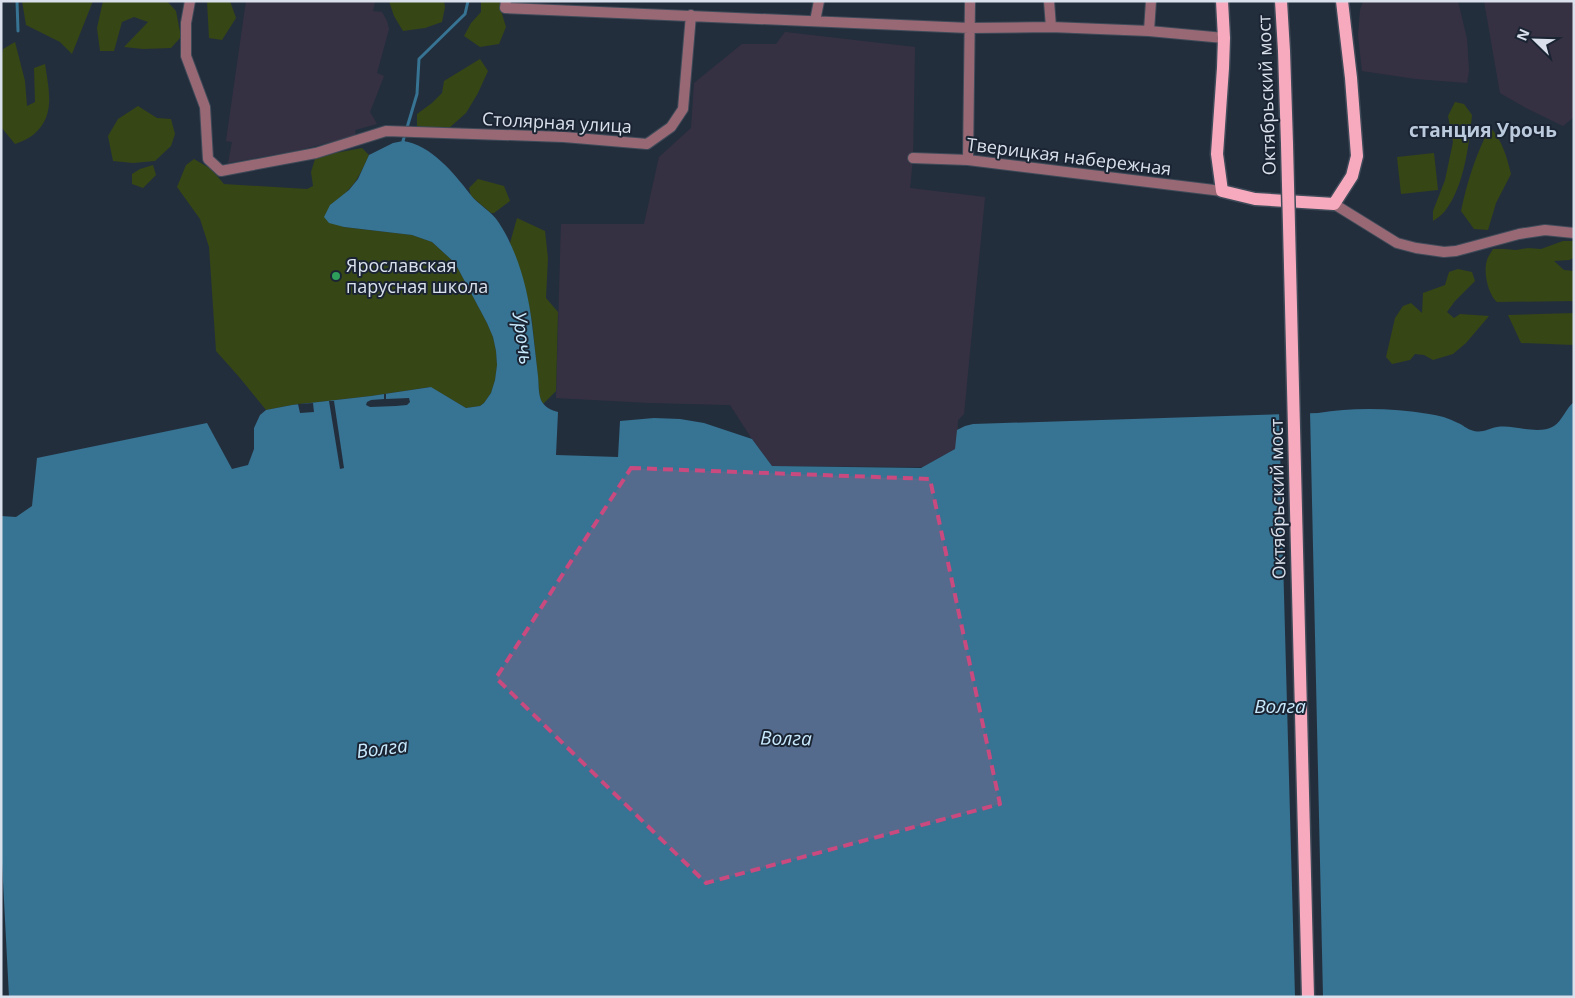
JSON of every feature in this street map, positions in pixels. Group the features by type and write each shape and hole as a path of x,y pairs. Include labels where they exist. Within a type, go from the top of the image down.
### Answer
{"main road":[{"path":"1222,1 1223,68 1217,140 1222,191 1255,199 1334,204 1352,176 1357,156 1351,78 1342,1"},
{"name":"Октябрьский мост","path":"1281,1 1287,144 1308,997"}],"street":[{"name":"Столярная улица","path":"190,1 186,23 186,56 205,107 208,159 221,171 316,153 386,131 564,137 647,144 671,127 683,108 691,15"},
{"path":"815,21 819,1"},
{"path":"968,160 968,28 970,1"},
{"path":"1049,1 1052,28"},
{"path":"1149,31 1151,1"},
{"path":"505,5 968,28 1149,31 1224,38"},
{"name":"Тверицкая набережная","path":"913,158 968,160 1222,191"},
{"path":"1334,204 1397,243 1444,252 1456,251 1519,234 1545,230 1574,233"}],"highlighted area":[{"path":"631,468 930,479 1000,804 706,883 496,678"}],"shaded area":[{"path":"246,1 375,2 373,11 382,12 389,29 377,73 384,76 370,112 377,124 355,130 356,136 295,151 228,163 232,142 226,141"},
{"path":"1363,1 1458,1 1467,39 1469,71 1467,83 1416,79 1362,71 1358,35 1360,10"},
{"path":"1484,1 1574,1 1574,117 1563,126 1500,93"},
{"path":"785,32 915,47 913,158 910,188 985,197 964,414 958,420 955,449 923,467 772,466 730,405 556,398 561,224 644,224 659,157 691,128 694,83 742,44 776,44"}],"green space":[{"path":"22,1 93,1 72,54 60,42 26,25"},
{"path":"103,1 167,1 176,11 181,37 171,48 143,49 124,47 148,22 134,17 122,22 114,51 100,51 97,28"},
{"path":"207,1 230,1 236,18 222,40 209,38"},
{"path":"389,1 444,1 445,7 442,22 425,28 403,31 394,16"},
{"path":"481,1 500,1 506,27 499,44 480,47 464,36 471,23 481,12"},
{"path":"15,42 25,81 27,106 35,102 34,68 45,64 49,102 45,120 40,128 31,136 15,144 1,127 1,60 3,49"},
{"path":"480,59 488,71 466,113 448,129 417,127 417,114 442,93 444,81"},
{"path":"1455,102 1464,104 1472,115 1465,165 1457,190 1451,201 1444,212 1433,221 1433,211 1445,180 1453,142 1448,116"},
{"path":"138,106 157,118 171,119 175,134 171,146 155,161 133,163 113,161 108,136 118,119"},
{"path":"1490,127 1498,137 1511,174 1496,203 1488,230 1474,229 1461,211 1472,168"},
{"name":"Ярославская парусная школа","path":"362,148 369,155 358,178 345,194 330,205 343,227 412,235 432,242 455,263 487,323 496,351 495,380 491,393 480,406 466,408 430,387 266,410 216,351 209,247 200,219 177,187 186,165 194,159 211,169 224,184 307,189 313,186 311,172 315,159"},
{"path":"1434,153 1438,190 1401,194 1397,157"},
{"path":"153,165 156,175 143,188 132,184 132,174"},
{"path":"478,179 504,186 510,201 494,213 491,213 471,196 469,188"},
{"path":"517,218 545,231 548,258 546,298 558,312 556,391 543,404 540,398 532,321 526,291 510,243"},
{"path":"1563,241 1574,241 1574,258 1554,261 1564,270 1574,271 1574,301 1497,302 1491,294 1486,276 1487,259 1493,249 1541,249"},
{"path":"1458,269 1472,272 1475,281 1447,312 1454,318 1460,314 1489,316 1466,343 1453,354 1433,360 1424,355 1415,354 1410,360 1392,364 1386,357 1395,318 1403,306 1411,303 1422,313 1423,293 1445,285 1449,272"},
{"path":"1574,313 1574,345 1521,343 1508,315"}],"water":[{"name":"Волга","path":"403,141 423,148 441,161 457,177 473,198 496,219 512,246 528,298 540,396 545,406 558,412 556,455 618,457 620,421 654,418 680,419 704,423 752,439 772,466 921,468 955,449 957,430 973,424 1318,413 1373,409 1401,410 1436,415 1475,431 1497,427 1540,430 1557,424 1574,402 1574,997 1,997 1,516 16,517 32,506 37,458 207,423 232,469 248,465 254,449 254,428 260,415 266,410 431,387 466,408 480,406 484,403 491,393 495,380 496,351 487,323 455,263 432,242 412,235 344,227 329,223 324,217 330,205 349,190 358,179 369,155 393,143"}],"pier":[{"path":"384,394 386,394 386,399 409,398 410,402 407,405 396,406 370,407 366,405 371,400 384,399"},
{"path":"329,401 334,401 344,468 340,469"},
{"path":"313,403 314,412 300,413 298,404"},
{"path":"1310,411 1323,997 1295,997 1279,412"},
{"path":"1,843 9,997 1,997"}],"waterway":[{"path":"17,1 18,31"},
{"name":"Урочь","path":"404,143 417,94 419,59 465,14 468,1"}],"place":[{"name":"Ярославская парусная школа","path":"336,276"}],"district":[{"name":"станция Урочь","path":"1483,130"}]}
